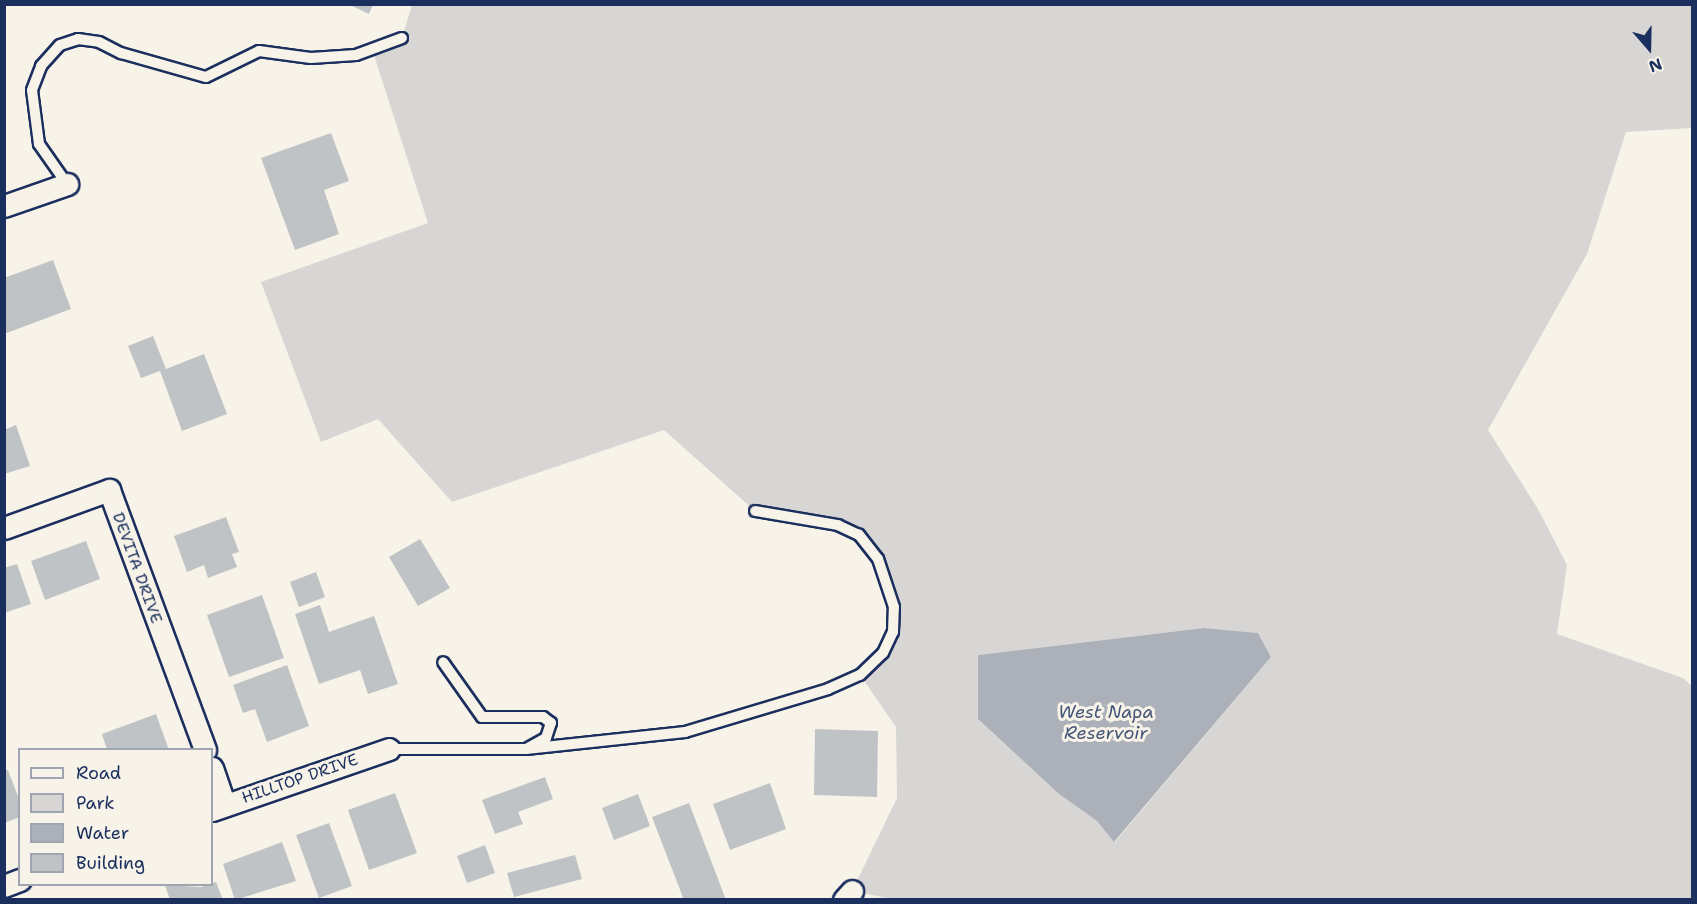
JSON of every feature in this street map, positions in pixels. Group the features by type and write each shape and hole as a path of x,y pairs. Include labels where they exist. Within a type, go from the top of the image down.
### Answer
{"street":[{"path":"4,206 67,184"},
{"name":"DEVITA DRIVE","path":"4,528 109,490 204,748"},
{"name":"HILLTOP DRIVE","path":"218,808 389,749"},
{"path":"213,775 218,808"}],"lane":[{"path":"67,184 39,144 33,90 41,66 60,45 78,39 99,42 121,53 206,77 259,51 311,58 356,55 402,38"},
{"path":"389,749 526,749 685,732 828,689 860,675 883,653 893,632 894,607 878,559 859,535 838,525 755,511"},
{"path":"443,662 482,717 543,717 551,723 546,738 526,749"}],"green space":[{"path":"412,5 1692,5 1692,128 1626,132 1587,254 1488,430 1538,509 1567,565 1557,634 1683,678 1692,686 1692,899 897,900 852,891 897,798 896,727 860,675 893,632 887,578 859,535 755,511 664,430 452,502 378,419 321,442 261,282 428,223 372,49 402,38","holes":["1204,628 1258,633 1271,657 1115,842 1097,821 1059,794 978,719 978,655"]}],"water":[{"name":"West Napa Reservoir","path":"1204,628 1258,633 1271,657 1114,842 1097,821 1059,794 978,719 978,655"}],"building":[{"path":"348,4 373,4 369,14"},
{"path":"331,133 349,181 324,190 339,234 295,250 261,158"},
{"path":"53,260 71,309 4,334 4,278"},
{"path":"153,336 166,369 204,354 227,414 182,431 160,371 141,378 128,346"},
{"path":"16,425 30,466 4,474 4,430"},
{"path":"226,517 239,552 232,554 237,567 208,578 204,565 187,572 174,536"},
{"path":"420,539 450,588 418,606 389,557"},
{"path":"86,541 100,579 45,600 31,561"},
{"path":"17,564 31,604 4,613 4,568"},
{"path":"316,572 325,597 299,607 290,582"},
{"path":"262,595 284,658 229,677 207,615"},
{"path":"320,605 329,632 374,616 398,684 368,694 360,670 319,684 295,614"},
{"path":"287,665 309,726 267,742 255,709 243,713 233,685"},
{"path":"156,714 168,748 106,748 102,734"},
{"path":"815,729 878,731 877,797 814,795"},
{"path":"8,770 18,797 18,818 4,823 4,771"},
{"path":"545,777 553,799 518,812 523,824 495,834 482,800"},
{"path":"770,783 786,829 730,850 713,804"},
{"path":"395,793 417,853 369,870 348,810"},
{"path":"638,794 650,826 614,840 602,808"},
{"path":"689,803 726,900 684,900 652,817"},
{"path":"329,823 352,886 319,898 296,835"},
{"path":"282,842 296,881 235,900 223,864"},
{"path":"485,845 495,873 467,883 457,856"},
{"path":"575,855 582,879 514,897 507,873"},
{"path":"216,882 223,900 170,900 165,886 201,887 213,886"}]}
